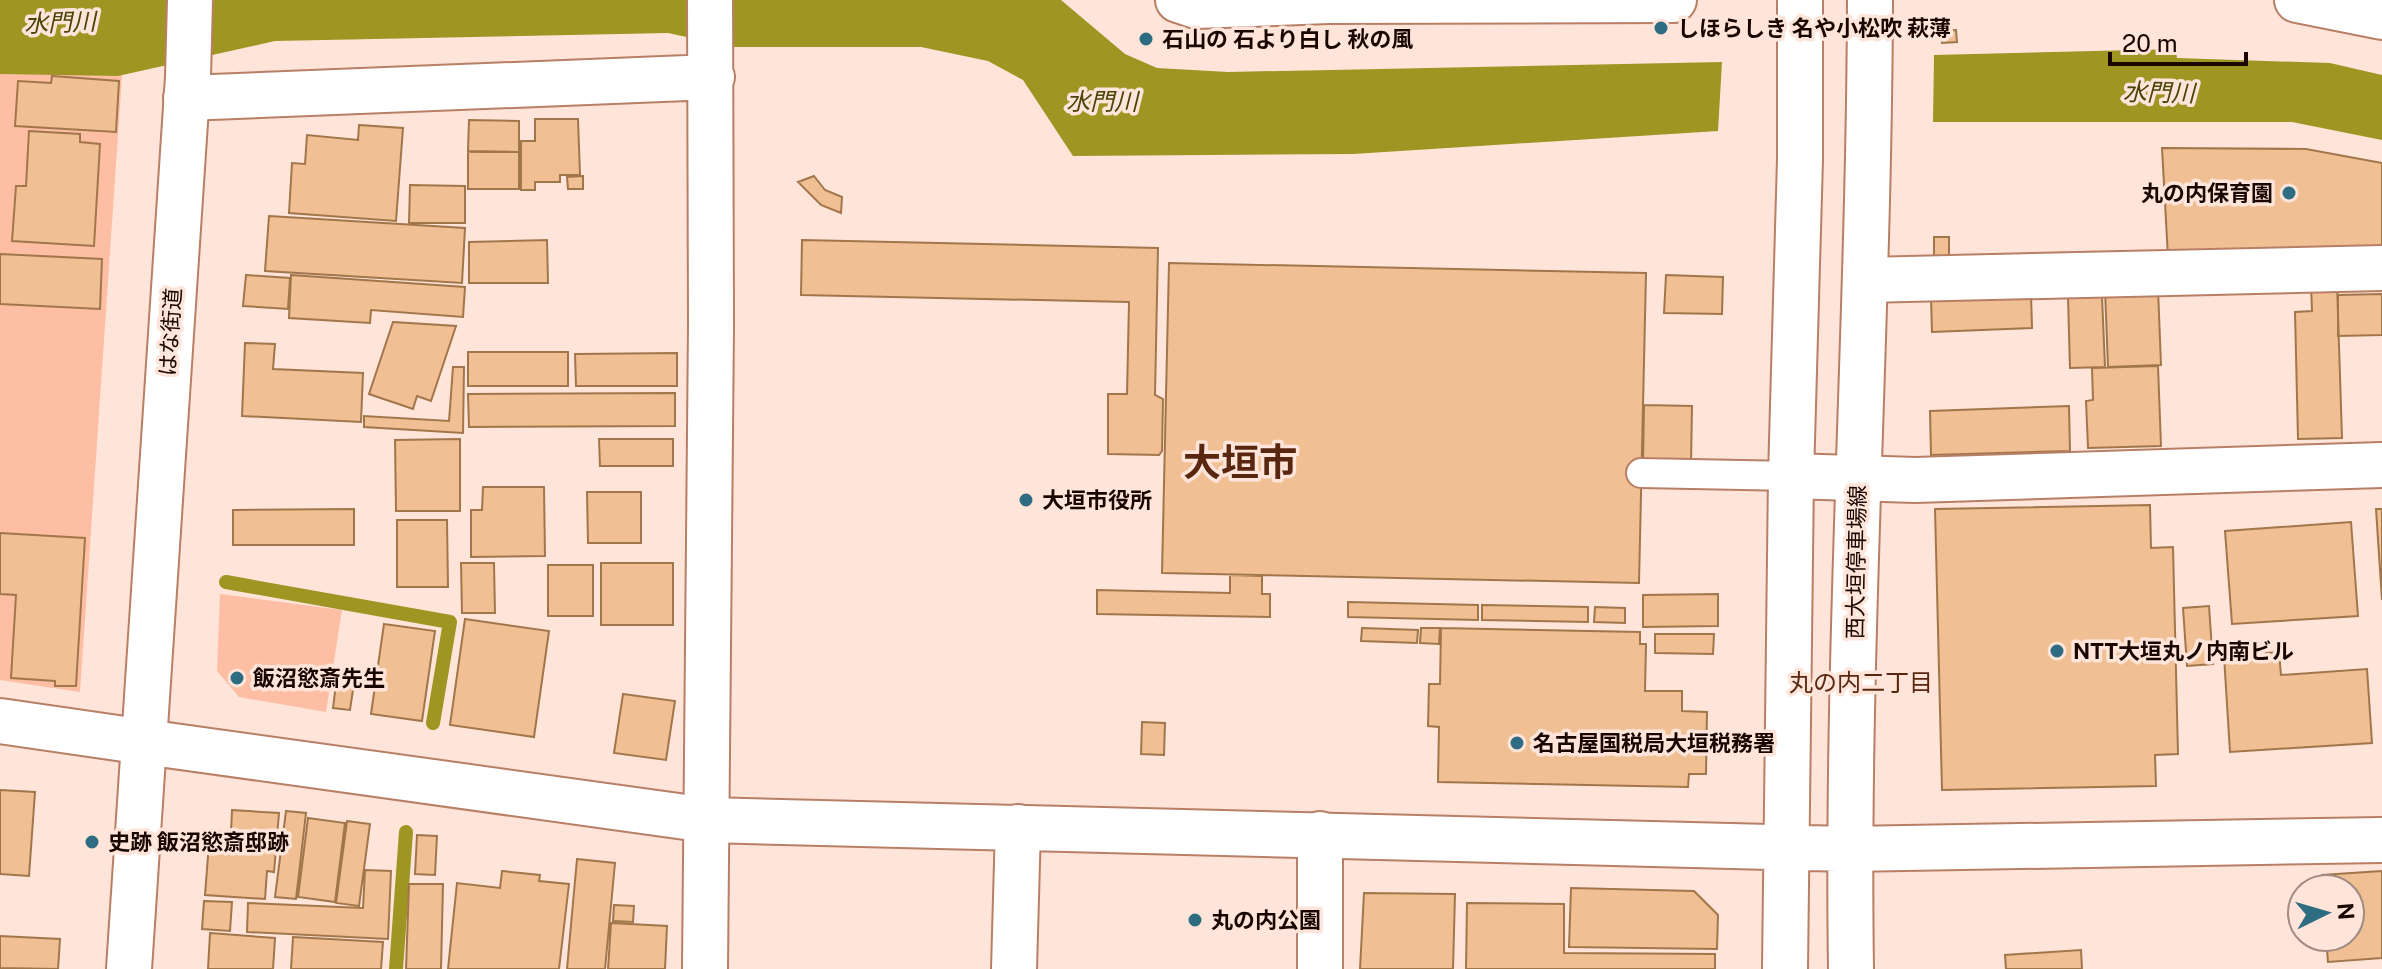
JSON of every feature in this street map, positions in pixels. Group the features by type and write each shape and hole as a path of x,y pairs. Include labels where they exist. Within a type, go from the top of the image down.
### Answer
{"street":[{"name":"はな街道","path":"145,742 190,0"},
{"path":"705,969 710,0"},
{"path":"1178,0 1196,6 1328,0 1674,0"},
{"path":"1785,969 1791,476 1800,159 1800,0"},
{"name":"西大垣停車場線","path":"1851,969 1848,849 1870,155 1870,0"},
{"path":"2297,0 2382,17"},
{"path":"187,88 711,63"},
{"path":"1865,280 2382,268"},
{"path":"1791,476 1915,480 2382,465"},
{"path":"0,721 707,820 1320,834 1496,843 1848,849 2382,840"},
{"path":"129,969 145,742"},
{"path":"1014,969 1018,827"},
{"path":"1320,834 1320,969"}],"lane":[{"path":"1641,473 1791,476"}],"shaded area":[{"path":"0,0 123,0 122,76 80,692 0,680"},
{"path":"220,594 342,610 326,712 239,697 217,671"}],"water":[{"name":"水門川","path":"0,0 1061,0 1125,54 1157,68 1228,72 1722,62 1718,131 1353,154 1073,156 1023,80 988,61 921,47 733,47 668,33 275,41 118,76 0,74"},
{"name":"水門川","path":"2176,49 2177,58 2330,63 2382,75 2382,140 2292,122 1933,122 1934,55"}],"building":[{"path":"1956,30 1957,42 1942,43 1941,31"},
{"path":"52,76 119,81 116,132 15,126 18,81 51,83"},
{"path":"535,119 578,119 580,175 560,175 560,182 535,182 535,190 521,190 521,141 535,141"},
{"path":"469,120 519,121 519,152 468,151"},
{"path":"359,125 403,128 396,221 289,213 292,163 305,164 307,135 358,140"},
{"path":"29,131 80,134 80,142 100,144 94,246 12,241 16,186 26,186"},
{"path":"2162,148 2306,149 2382,163 2382,253 2168,257"},
{"path":"468,152 519,152 519,189 468,189"},
{"path":"583,176 583,189 568,189 567,177"},
{"path":"814,176 825,190 842,197 841,213 821,205 798,182"},
{"path":"410,185 465,186 465,223 409,223"},
{"path":"269,216 465,228 462,283 265,271"},
{"path":"1934,237 1949,237 1949,257 1934,257"},
{"path":"547,240 548,283 469,283 469,242"},
{"path":"802,240 1158,248 1155,395 1163,399 1162,451 1159,455 1108,454 1108,394 1127,394 1129,302 801,295"},
{"path":"0,254 102,259 100,309 0,304"},
{"path":"1169,263 1646,273 1639,583 1162,573"},
{"path":"246,275 290,278 288,309 243,306"},
{"path":"291,275 465,287 463,317 371,310 370,323 289,318"},
{"path":"1666,275 1723,277 1722,314 1664,313"},
{"path":"2337,284 2342,438 2298,439 2295,312 2312,311 2311,285"},
{"path":"2158,289 2161,365 2108,367 2105,290"},
{"path":"2031,294 2032,328 1932,332 1931,297"},
{"path":"2382,294 2382,335 2338,336 2338,295"},
{"path":"2102,296 2105,367 2070,368 2068,297"},
{"path":"393,322 456,326 431,401 417,396 413,409 369,394"},
{"path":"245,343 275,344 273,369 363,373 361,422 242,416"},
{"path":"468,352 568,352 568,386 468,386"},
{"path":"677,353 677,386 576,386 575,354"},
{"path":"2158,366 2161,446 2088,448 2086,401 2093,400 2092,368"},
{"path":"453,367 464,367 463,433 364,427 364,416 449,421"},
{"path":"675,393 675,426 469,427 468,394"},
{"path":"1644,405 1692,406 1691,465 1643,464"},
{"path":"2069,406 2070,451 1931,455 1930,411"},
{"path":"460,439 460,511 396,511 395,440"},
{"path":"599,439 673,439 673,466 600,466"},
{"path":"483,487 544,487 545,556 471,557 471,510 482,510"},
{"path":"587,492 641,492 641,543 588,543"},
{"name":"NTT大垣丸ノ内南ビル","path":"2150,505 2151,548 2173,547 2178,754 2155,755 2156,786 1942,790 1935,509"},
{"path":"354,509 354,545 233,545 233,510"},
{"path":"2376,509 2382,509 2382,600"},
{"path":"397,520 447,520 448,587 397,587"},
{"path":"2351,522 2358,616 2232,624 2225,531"},
{"path":"0,533 85,538 76,686 55,686 55,681 11,678 16,595 0,594"},
{"path":"461,563 494,563 495,613 462,613"},
{"path":"601,563 673,563 673,625 601,625"},
{"path":"548,565 593,565 593,616 548,616"},
{"path":"1230,575 1262,576 1262,594 1270,594 1270,617 1097,614 1097,590 1230,593"},
{"path":"1718,594 1718,626 1643,627 1643,595"},
{"path":"1348,602 1478,605 1478,620 1348,617"},
{"path":"1482,605 1588,607 1588,622 1482,620"},
{"path":"2209,606 2213,664 2187,666 2183,608"},
{"path":"1595,607 1625,608 1625,623 1594,622"},
{"path":"465,619 549,631 534,737 450,725"},
{"path":"384,624 435,631 422,721 371,714"},
{"path":"1362,628 1418,630 1417,643 1361,641"},
{"path":"1421,628 1440,628 1439,644 1420,643"},
{"path":"1441,628 1640,632 1640,644 1646,644 1645,691 1682,691 1682,711 1707,712 1706,774 1689,774 1688,787 1438,782 1439,727 1428,726 1429,684 1440,684"},
{"path":"1655,634 1714,634 1713,654 1655,653"},
{"path":"2279,652 2281,675 2367,669 2372,743 2230,752 2224,656"},
{"path":"338,668 356,670 350,710 333,708"},
{"path":"623,694 675,701 666,760 614,753"},
{"path":"1142,722 1165,723 1164,755 1141,754"},
{"path":"0,790 35,792 29,876 0,874"},
{"path":"232,810 279,813 274,872 267,871 265,899 205,895 210,830 231,832"},
{"path":"286,811 306,813 296,899 275,897"},
{"path":"308,818 345,823 335,902 298,897"},
{"path":"347,821 370,824 359,906 336,903"},
{"path":"417,835 437,836 435,875 415,874"},
{"path":"577,859 615,863 605,969 567,969"},
{"path":"365,870 391,871 388,939 247,932 248,903 363,908"},
{"path":"502,871 540,875 539,881 569,884 559,969 448,969 457,883 500,888"},
{"path":"2382,871 2382,958 2328,962 2327,953 2366,953 2366,873 2352,873"},
{"path":"409,884 443,884 441,969 406,969"},
{"path":"1571,888 1694,891 1718,915 1717,949 1569,947"},
{"path":"1364,893 1455,894 1453,969 1360,969"},
{"path":"204,901 232,902 230,931 202,929"},
{"path":"1467,903 1564,904 1564,953 1715,954 1715,969 1466,969"},
{"path":"614,905 634,906 633,922 613,921"},
{"path":"611,923 667,926 665,969 608,969"},
{"path":"210,933 275,938 273,969 208,969"},
{"path":"0,936 60,939 58,969 0,968"},
{"path":"293,937 383,942 381,969 291,969"},
{"path":"2081,950 2082,969 2006,969 2005,955"}],"waterway":[{"path":"226,582 450,622 433,723"},
{"path":"396,969 406,832"}],"place":[{"name":"しほらしき 名や小松吹 萩薄","path":"1661,28"},
{"name":"石山の 石より白し 秋の風","path":"1146,39"},
{"name":"丸の内保育園","path":"2289,193"},
{"name":"大垣市役所","path":"1026,500"},
{"name":"NTT大垣丸ノ内南ビル","path":"2057,651"},
{"name":"飯沼慾斎先生","path":"237,678"},
{"name":"名古屋国税局大垣税務署","path":"1517,743"},
{"name":"史跡 飯沼慾斎邸跡","path":"92,842"},
{"name":"丸の内公園","path":"1195,920"}],"district":[{"name":"大垣市","path":"1240,463"},
{"name":"丸の内二丁目","path":"1861,683"}]}
